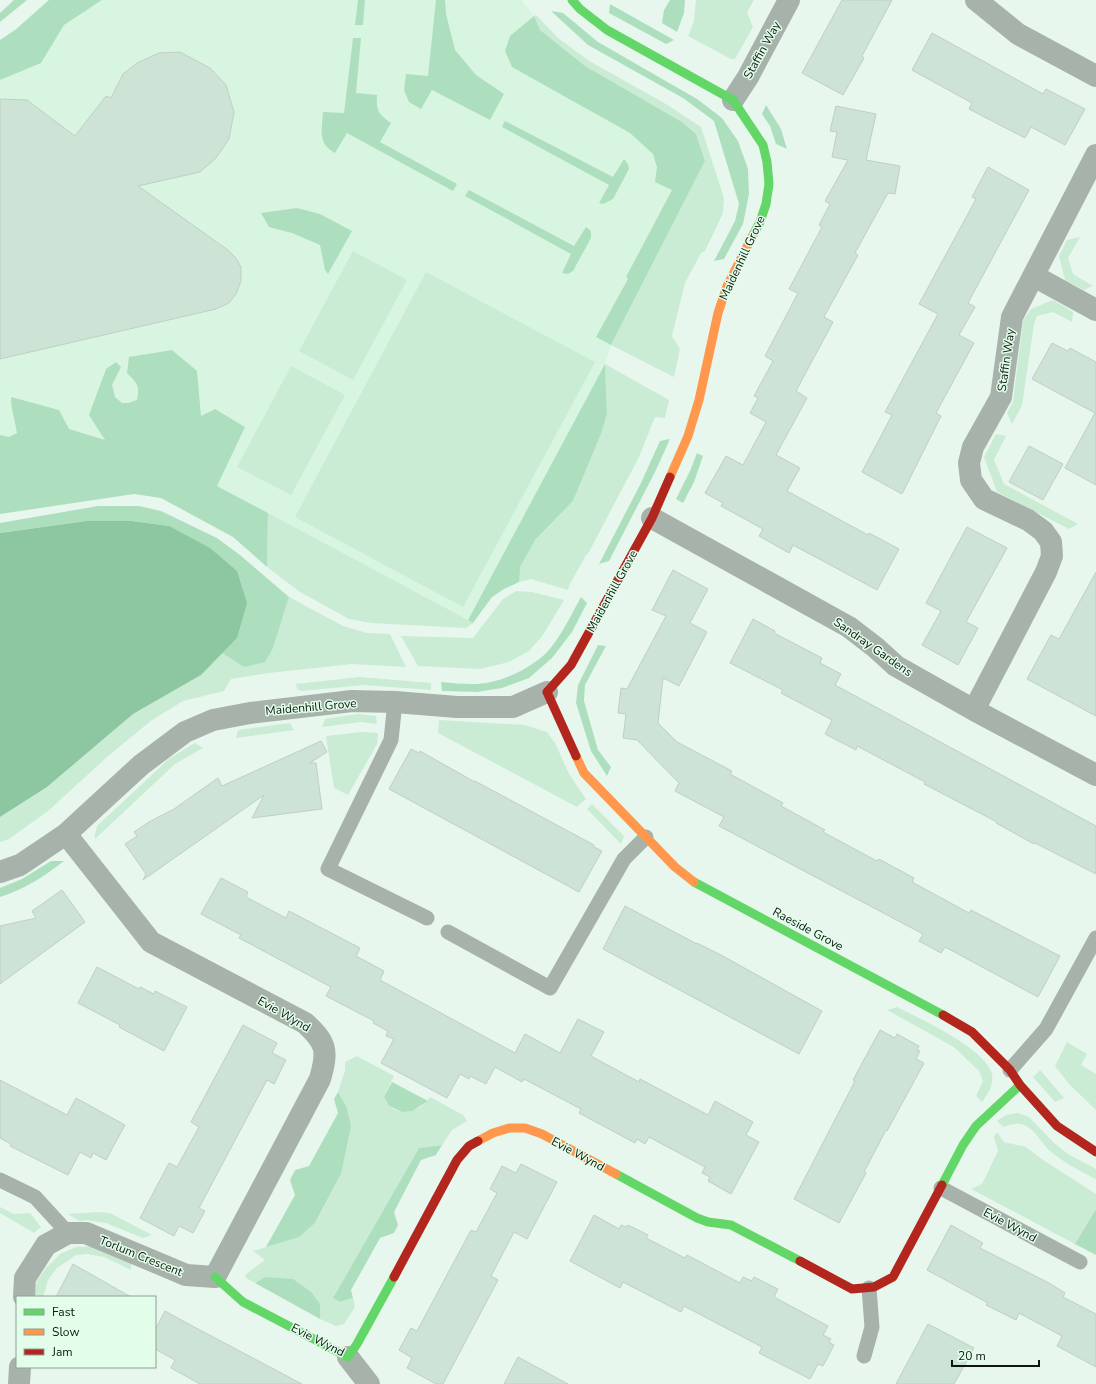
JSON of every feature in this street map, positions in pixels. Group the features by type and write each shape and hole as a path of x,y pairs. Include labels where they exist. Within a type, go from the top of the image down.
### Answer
{"street":[{"name":"Maidenhill Grove","path":"0,872 20,865 66,834 141,765 185,732 214,720 250,712 352,701 395,702 457,707 513,707 547,692 571,665 652,518 688,436 718,313 728,286 755,235 766,204 769,184 767,162 763,145 733,100 607,30 580,9 572,0"},
{"name":"Staffin Way","path":"733,100 748,77 789,0"},
{"path":"976,0 1018,34 1096,76"},
{"name":"Staffin Way","path":"974,710 1046,572 1052,556 1050,542 1044,531 1028,520 984,498 971,480 970,463 973,447 1001,397 1012,317 1096,155"},
{"path":"1034,276 1096,310"},
{"name":"Sandray Gardens","path":"652,518 849,627 875,647 896,666 974,710 1096,775"},
{"name":"Raeside Grove","path":"547,692 584,773 675,867 694,881 972,1032 1010,1070 1020,1085 1057,1126 1096,1152"},
{"name":"Evie Wynd","path":"66,834 151,942 305,1023 318,1034 324,1048 324,1064 320,1079 215,1277 243,1302 348,1357 357,1344 457,1160 469,1146 493,1134 509,1128 525,1128 542,1134 697,1218 708,1222 731,1225 852,1290 880,1286 893,1277 963,1144 976,1126 1020,1085"},
{"path":"24,1296 25,1278 46,1245 68,1233"},
{"name":"Torlum Crescent","path":"68,1233 86,1233 186,1275 215,1277"},
{"path":"348,1357 369,1384"},
{"path":"19,1384 20,1368"}],"lane":[{"path":"395,702 391,740 328,869 428,918"},
{"path":"448,932 550,988 624,859 646,837"},
{"path":"1010,1070 1046,1029 1096,938"},
{"path":"0,1180 35,1197 68,1233"},
{"name":"Evie Wynd","path":"941,1188 1080,1262"},
{"path":"864,1356 872,1327 869,1288"}],"shaded area":[{"path":"14,0 27,0 0,22 0,13"},
{"path":"49,0 102,0 64,25 41,63 0,80 0,40 15,30"},
{"path":"102,0 522,0 534,16 540,30 696,134 611,345 605,364 468,620 156,454 0,467 0,40 15,30 64,25"},
{"path":"358,0 365,0 363,25 355,25"},
{"path":"436,0 445,0 446,14 455,50 476,75 504,94 490,120 432,90 421,109 409,102 404,90 406,74 428,76"},
{"path":"670,0 685,0 684,13 677,32 662,23 664,10"},
{"path":"696,0 754,0 747,12 753,27 735,59 731,59 688,36 694,21"},
{"path":"610,4 674,40 666,44 609,13"},
{"path":"551,11 563,13 598,42 697,99 722,118 738,141 748,169 749,194 743,224 724,259 714,261 735,221 739,204 714,121 683,98 588,45"},
{"path":"536,15 558,38 591,62 666,104 701,127 724,198 723,213 705,251 701,253 685,283 672,336 680,349 674,377 611,345 705,161 696,134 682,122 585,66 540,30 534,16"},
{"path":"534,16 540,30 585,66 682,122 696,134 705,161 611,345 596,337 628,279 626,277 672,190 655,182 657,167 653,154 630,133 512,67 505,51 510,36"},
{"path":"353,38 361,38 356,93 377,95 379,111 383,117 391,123 380,142 457,184 453,191 347,133 335,153 325,145 322,136 323,112 344,113"},
{"path":"766,105 781,129 787,149 776,144 770,126 762,114"},
{"path":"505,121 613,177 624,159 628,164 629,169 613,199 603,204 599,203 609,185 502,127"},
{"path":"469,190 574,246 586,227 591,231 591,238 573,271 568,274 562,273 571,254 465,196"},
{"path":"297,208 320,214 352,231 328,274 325,270 320,245 292,233 269,227 261,213"},
{"path":"1080,237 1068,258 1073,274 1093,286 1084,290 1065,280 1059,256 1067,240"},
{"path":"353,251 407,280 353,380 299,351"},
{"path":"426,272 595,362 463,607 295,517"},
{"path":"1053,300 1073,312 1072,322 1053,312 1037,316 1034,324 1022,405 1012,424 1007,413 1013,402 1023,321 1031,309"},
{"path":"172,350 197,371 201,416 215,409 245,427 217,486 268,513 267,567 233,537 161,498 134,494 0,514 0,435 9,437 17,433 12,411 11,397 59,410 69,429 105,440 89,415 106,369 116,362 121,367 112,385 115,397 122,403 128,403 137,400 138,391 137,385 127,373 129,357"},
{"path":"605,364 669,400 665,418 655,417 639,457 568,590 531,579 519,582 519,567 535,540 573,501 601,434 607,414"},
{"path":"605,364 607,414 601,434 573,501 535,540 520,567 519,582 492,597 473,623 468,620"},
{"path":"291,366 345,395 291,495 237,467"},
{"path":"996,434 1006,436 994,460 1004,484 1078,524 1069,529 997,492 984,457"},
{"path":"670,439 655,472 609,561 599,564 640,485 660,441"},
{"path":"697,453 703,456 694,482 683,503 676,499"},
{"path":"98,506 139,506 161,511 217,538 240,555 289,597 273,648 265,662 244,667 222,653 237,638 169,526 132,521 86,521 0,533 0,523"},
{"path":"268,513 473,623 466,628 371,623 349,619 300,592 267,567"},
{"path":"86,521 132,521 169,526 210,548 237,571 247,603 237,638 201,675 133,714 47,787 0,817 0,533"},
{"path":"516,591 532,592 564,600 543,635 529,651 509,662 480,669 418,666 401,636 473,638 503,599"},
{"path":"289,597 343,626 367,633 390,634 406,667 352,664 269,673 231,679 224,691 183,701 152,720 107,757 48,811 9,839 0,842 0,817 47,787 133,714 201,675 222,653 244,667 273,648"},
{"path":"581,597 587,603 572,632 552,658 529,678 502,688 477,692 442,691 441,682 472,684 491,682 519,672 536,662 554,644"},
{"path":"598,645 606,646 585,685 584,701 598,750 611,767 607,776 591,751 576,703 578,685"},
{"path":"360,677 431,683 431,690 364,685 301,691 297,689 296,684"},
{"path":"358,714 376,716 377,724 361,722 322,727 325,719"},
{"path":"439,720 525,725 547,732 555,743 569,774 586,799 577,807 438,733"},
{"path":"290,723 294,730 236,738 238,730"},
{"path":"362,732 378,733 377,744 348,795 334,788 326,736"},
{"path":"195,743 203,748 175,764 95,839 97,826 170,758"},
{"path":"592,804 624,836 621,844 587,809"},
{"path":"51,861 64,861 34,882 17,891 0,897 0,888 22,879"},
{"path":"897,1007 950,1035 977,1054 987,1064 992,1074 992,1082 988,1093 982,1102 976,1096 983,1081 979,1071 954,1047 887,1010"},
{"path":"1067,1042 1087,1054 1081,1065 1096,1074 1096,1110 1069,1084 1055,1066"},
{"path":"357,1056 394,1076 384,1097 388,1105 394,1109 405,1111 417,1108 427,1102 430,1097 463,1115 467,1121 452,1130 442,1145 419,1148 333,1298 340,1302 353,1298 355,1307 344,1324 336,1326 320,1319 320,1304 265,1277 255,1283 246,1278 245,1275 265,1260 253,1251 298,1237 315,1223 341,1174 346,1106 338,1092 345,1071 345,1062"},
{"path":"1040,1070 1064,1098 1055,1102 1033,1077"},
{"path":"392,1082 428,1101 412,1111 402,1112 389,1106 384,1097"},
{"path":"338,1092 346,1106 351,1126 341,1174 315,1223 299,1237 266,1247 295,1195 290,1180 295,1170 309,1166 338,1113 334,1099"},
{"path":"1018,1113 1029,1117 1053,1142 1068,1154 1096,1169 1096,1179 1055,1155 1028,1127 1013,1124 1003,1127 997,1121 1006,1115"},
{"path":"997,1132 1004,1142 1026,1147 1043,1160 1096,1194 1096,1209 1075,1244 971,1189 982,1184 998,1151 994,1137"},
{"path":"442,1145 436,1155 421,1160 394,1212 398,1225 394,1233 380,1238 351,1290 353,1298 340,1302 333,1298 419,1148"},
{"path":"0,1207 14,1214 30,1213 41,1227 34,1233 0,1213"},
{"path":"1096,1209 1096,1255 1075,1244"},
{"path":"98,1212 110,1213 152,1235 143,1238 106,1223 86,1220 80,1221 68,1214"},
{"path":"94,1246 132,1261 131,1270 104,1257 88,1254 76,1255 57,1268 48,1280 43,1296 34,1296 37,1281 46,1268 60,1254 76,1247"},
{"path":"265,1277 293,1279 311,1292 320,1304 320,1319 255,1283"}],"building":[{"path":"842,0 892,0 862,56 864,58 843,95 802,73"},
{"path":"932,33 1043,94 1046,89 1085,109 1065,145 1031,127 1025,138 969,109 972,103 912,70"},
{"path":"180,52 210,68 226,85 234,112 229,139 216,158 200,172 138,186 228,250 236,258 241,267 241,281 236,294 229,303 216,309 0,359 0,99 27,100 75,136 106,96 111,98 123,74 137,63 159,53"},
{"path":"836,106 876,114 866,160 900,166 895,194 888,193 855,253 858,255 824,317 833,322 796,391 807,398 776,455 800,468 787,491 868,535 869,533 899,549 877,590 793,545 789,553 759,536 763,529 721,506 723,503 705,493 726,456 743,465 766,422 750,413 758,398 754,396 773,361 765,356 798,293 789,289 822,227 819,225 830,204 825,201 848,160 832,157 837,132 830,131"},
{"path":"988,167 1029,190 968,303 975,307 959,335 974,343 936,413 941,416 902,494 862,472 892,415 885,412 938,314 919,304 976,199 972,197"},
{"path":"1052,343 1068,351 1070,348 1096,362 1096,485 1065,468 1095,413 1032,379"},
{"path":"1029,446 1063,464 1043,500 1009,482"},
{"path":"967,527 1007,548 966,622 978,628 958,665 922,645 941,611 926,603"},
{"path":"673,570 708,589 690,623 707,632 679,686 663,678 658,723 677,742 732,771 730,774 783,803 781,806 825,830 823,832 877,861 879,859 914,878 912,882 969,913 971,910 1060,956 1038,997 945,947 941,953 919,941 923,934 719,826 724,817 675,791 679,783 637,740 623,738 626,714 618,713 621,688 627,689 666,616 652,610"},
{"path":"1096,572 1096,716 1027,679 1051,635 1059,639"},
{"path":"753,619 775,631 774,633 822,658 820,663 841,674 835,685 1096,826 1096,874 1035,843 1034,844 996,823 997,822 924,784 925,782 857,746 856,750 825,734 832,720 781,693 783,690 730,663"},
{"path":"321,741 327,752 310,763 316,763 322,809 252,818 264,795 143,880 146,874 125,844 137,836 134,832 174,809 218,778 222,786"},
{"path":"411,749 419,753 420,751 594,845 594,847 602,851 579,892 389,789"},
{"path":"221,878 248,892 246,897 286,918 289,911 360,948 356,956 384,971 380,980 515,1053 525,1034 560,1053 578,1019 604,1032 591,1056 639,1082 640,1079 708,1115 715,1101 753,1122 746,1135 759,1142 731,1194 708,1181 710,1177 702,1173 705,1167 649,1137 645,1144 637,1139 635,1143 579,1113 581,1109 524,1079 522,1082 495,1067 486,1084 470,1076 469,1079 460,1074 447,1098 381,1063 394,1039 386,1036 388,1031 373,1023 374,1021 326,996 331,987 239,938 241,935 201,914"},
{"path":"62,890 85,922 0,984 0,926 36,918 32,911"},
{"path":"625,906 721,955 822,1011 799,1054 603,949"},
{"path":"97,967 139,989 140,987 154,994 155,991 187,1007 164,1051 119,1027 120,1025 78,1003"},
{"path":"243,1025 277,1043 272,1053 286,1060 274,1084 267,1080 199,1208 205,1211 193,1233 179,1226 174,1236 140,1218 169,1163 177,1167 199,1127 191,1122"},
{"path":"880,1030 895,1038 897,1034 919,1046 917,1050 920,1051 916,1059 924,1063 887,1131 886,1130 864,1172 866,1173 839,1223 794,1199 855,1081 853,1080"},
{"path":"0,1080 67,1115 76,1098 125,1125 106,1160 93,1153 91,1158 80,1152 68,1175 10,1146 11,1144 0,1138"},
{"path":"521,1164 557,1182 527,1239 514,1232 491,1276 498,1280 443,1384 436,1384 407,1368 412,1358 399,1350 411,1328 417,1331 471,1230 476,1232 497,1193 490,1189 502,1166 516,1173"},
{"path":"594,1215 619,1229 621,1225 626,1227 628,1225 648,1235 646,1238 685,1258 687,1255 740,1283 743,1277 752,1281 754,1277 778,1289 774,1297 828,1326 823,1335 831,1339 829,1342 834,1345 823,1366 818,1364 810,1379 759,1353 762,1347 684,1306 681,1312 623,1282 620,1288 570,1261"},
{"path":"951,1225 983,1243 980,1248 1049,1283 1065,1293 1063,1297 1096,1314 1096,1367 1057,1346 1062,1336 1019,1313 1016,1320 986,1305 988,1303 927,1270"},
{"path":"73,1264 129,1296 57,1296"},
{"path":"165,1311 302,1384 200,1384 171,1368 175,1360 156,1350 156,1328"},
{"path":"928,1324 974,1348 954,1384 896,1384"},
{"path":"518,1357 568,1384 504,1384"}],"traffic: fast":[{"path":"572,0 580,9 607,30 733,100 763,145 767,162 769,184 766,204 760,222 753,235"},
{"path":"694,882 943,1015"},
{"path":"942,1185 963,1145 976,1126 1020,1085"},
{"path":"616,1174 697,1218 708,1222 731,1225 800,1261"},
{"path":"215,1277 243,1302 348,1357 357,1344 394,1277"}],"traffic: slow":[{"path":"670,477 688,436 699,400 718,313 727,286 753,235"},
{"path":"576,756 584,773 675,867 694,882"},
{"path":"478,1141 493,1133 509,1128 525,1128 542,1134 616,1174"}],"traffic: jam":[{"path":"576,756 547,692 571,665 652,518 670,477"},
{"path":"943,1015 972,1032 1010,1070 1020,1085 1057,1126 1096,1152"},
{"path":"394,1277 457,1160 469,1146 478,1141"},
{"path":"800,1261 852,1289 874,1287 893,1277 942,1185"}]}
